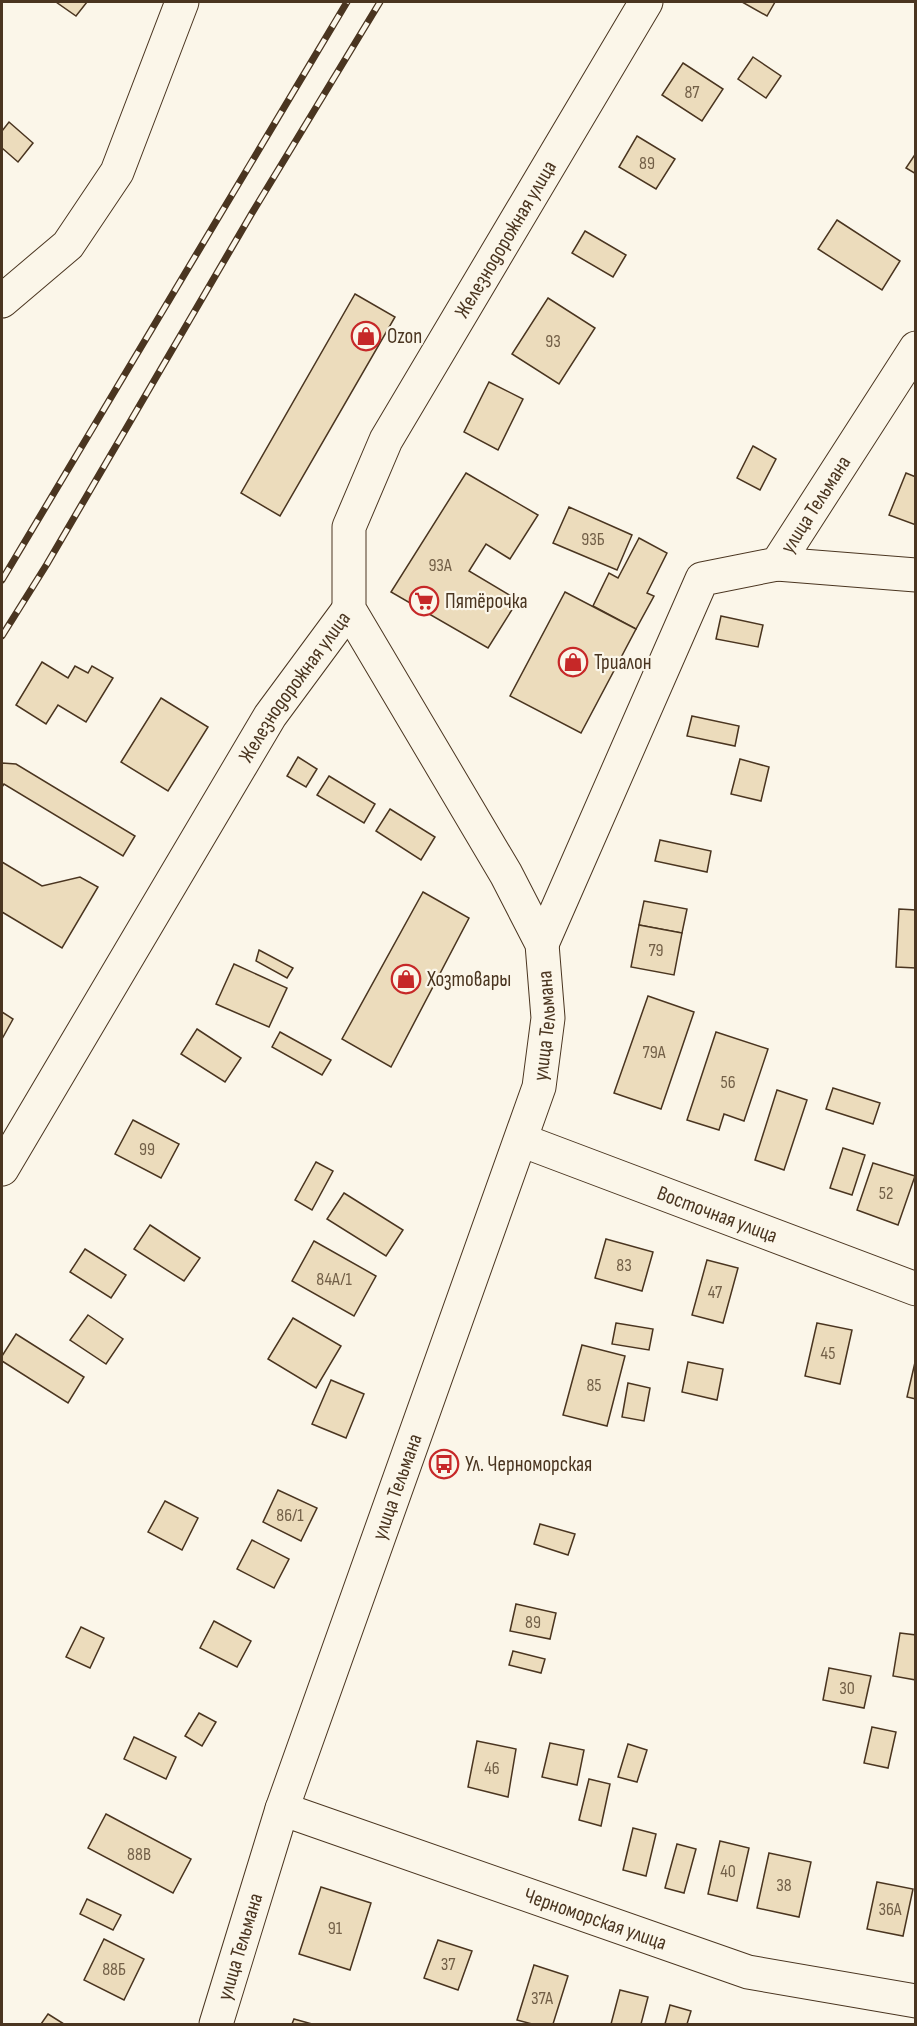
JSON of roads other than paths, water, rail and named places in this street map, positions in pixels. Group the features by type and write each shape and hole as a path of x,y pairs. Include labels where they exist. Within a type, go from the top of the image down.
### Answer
{"street":[{"path":"2,302 68,245 117,172 182,2"},
{"name":"Железнодорожная улица","path":"2,1169 270,716 348,609 349,527 386,440 646,2"},
{"name":"улица Тельмана","path":"542,945 702,579 777,564 915,348"},
{"path":"777,564 915,575"},
{"name":"улица Тельмана","path":"216,2025 282,1809 521,1140 538,1087 548,1018 542,945 506,874 348,609"},
{"name":"Восточная улица","path":"521,1140 915,1289"},
{"name":"Черноморская улица","path":"282,1809 748,1972 915,2001"}],"railway":[{"path":"2,580 347,2"},
{"path":"2,636 47,564 252,213 380,2"}],"place":[{"name":"Ozon","path":"366,336"},
{"name":"Пятёрочка","path":"424,601"},
{"name":"Триалон","path":"573,662"},
{"name":"Хозтовары","path":"406,979"},
{"name":"Ул. Черноморская","path":"444,1464"}]}
